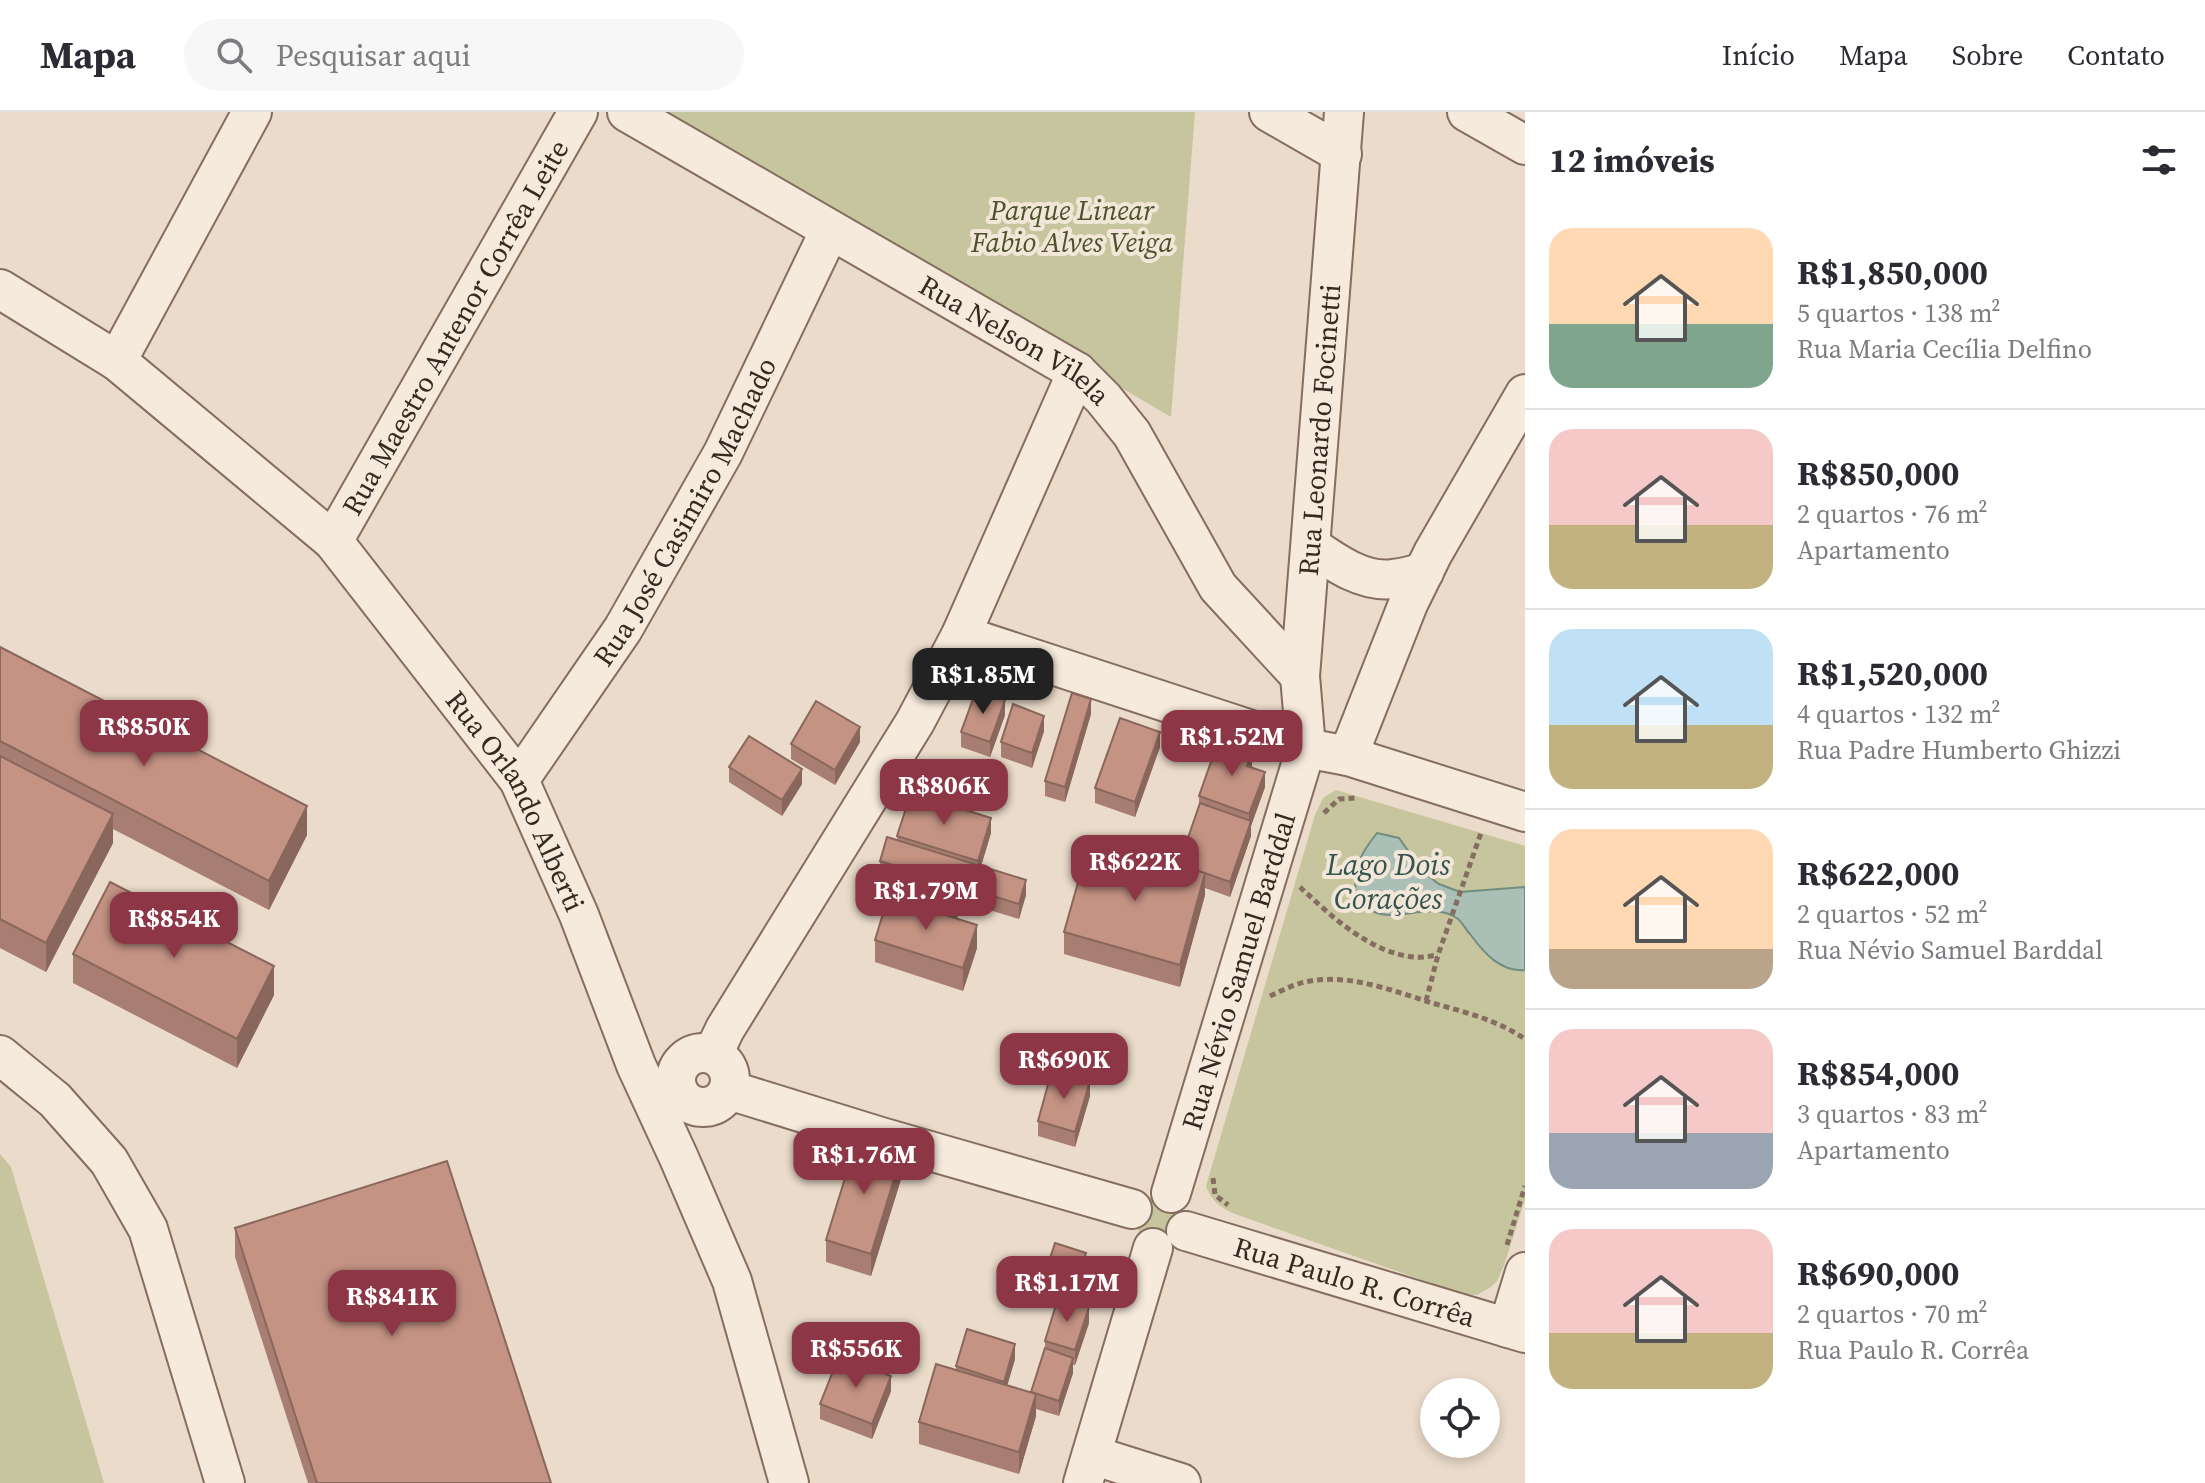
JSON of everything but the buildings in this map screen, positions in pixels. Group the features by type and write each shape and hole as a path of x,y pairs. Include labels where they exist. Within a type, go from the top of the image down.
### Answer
{"street":[{"path":"117,361 252,112"},
{"name":"Rua Maestro Antenor Corrêa Leite","path":"333,541 578,112"},
{"name":"Rua Nelson Vilela","path":"627,112 1077,372 1132,434 1218,587 1300,676"},
{"path":"1269,112 1342,154"},
{"name":"Rua Leonardo Focinetti","path":"1306,748 1300,676 1344,112"},
{"path":"1467,112 1525,145"},
{"name":"Rua José Casimiro Machado","path":"519,780 623,629 685,521 723,453 830,230"},
{"name":"Rua Orlando Alberti","path":"0,289 117,361 333,541 519,780 579,915 636,1065 732,1281 789,1483"},
{"path":"713,1054 725,1029 915,722 961,635 1077,372"},
{"path":"1348,756 1408,604 1525,394"},
{"path":"1311,546 1350,570 1371,578 1390,580 1424,572"},
{"path":"961,635 1306,748 1348,756 1509,807"},
{"name":"Rua Névio Samuel Barddal","path":"1171,1193 1306,748"},
{"path":"700,1052 713,1054 724,1063 730,1075 729,1090 720,1102 706,1107 691,1104 680,1094 676,1080 679,1067 687,1057 700,1052"},
{"path":"0,1055 55,1100 109,1161 148,1229 225,1483"},
{"path":"636,1065 676,1080"},
{"path":"729,1090 1132,1209"},
{"path":"1153,1190 1171,1193 1187,1211 1186,1231 1170,1246 1153,1248 1137,1238 1131,1227 1130,1215 1143,1195 1153,1190"},
{"name":"Rua Paulo R. Corrêa","path":"1186,1231 1516,1331"},
{"path":"1153,1248 1087,1469 1181,1483"},
{"path":"1515,1263 1516,1331"}],"path":[{"path":"1321,820 1339,799 1353,797 1363,800"},
{"path":"1426,1001 1438,955 1463,885 1509,807"},
{"path":"1297,901 1300,887 1349,930 1377,945 1415,958 1438,955"},
{"path":"1273,982 1270,996 1310,981 1329,980 1374,986 1495,1021 1525,1039"},
{"path":"1214,1175 1215,1195 1236,1210"},
{"path":"1515,1263 1525,1186"}],"green space":[{"name":"Parque Linear Fabio Alves Veiga","path":"652,112 1195,112 1171,417"},
{"path":"1336,790 1525,846 1525,1200 1497,1281 1477,1295 1462,1294 1232,1213 1216,1202 1206,1186 1315,815 1323,798"},
{"path":"0,1154 11,1167 104,1483 0,1483"},
{"path":"1154,1195 1179,1205 1181,1210 1179,1230 1168,1242 1141,1235 1136,1226 1145,1199"}],"water":[{"name":"Lago Dois Corações","path":"1377,833 1399,838 1423,872 1439,884 1460,892 1525,887 1525,970 1508,968 1493,960 1460,920 1448,914 1427,911 1386,915 1371,911 1356,900 1358,864"}]}
